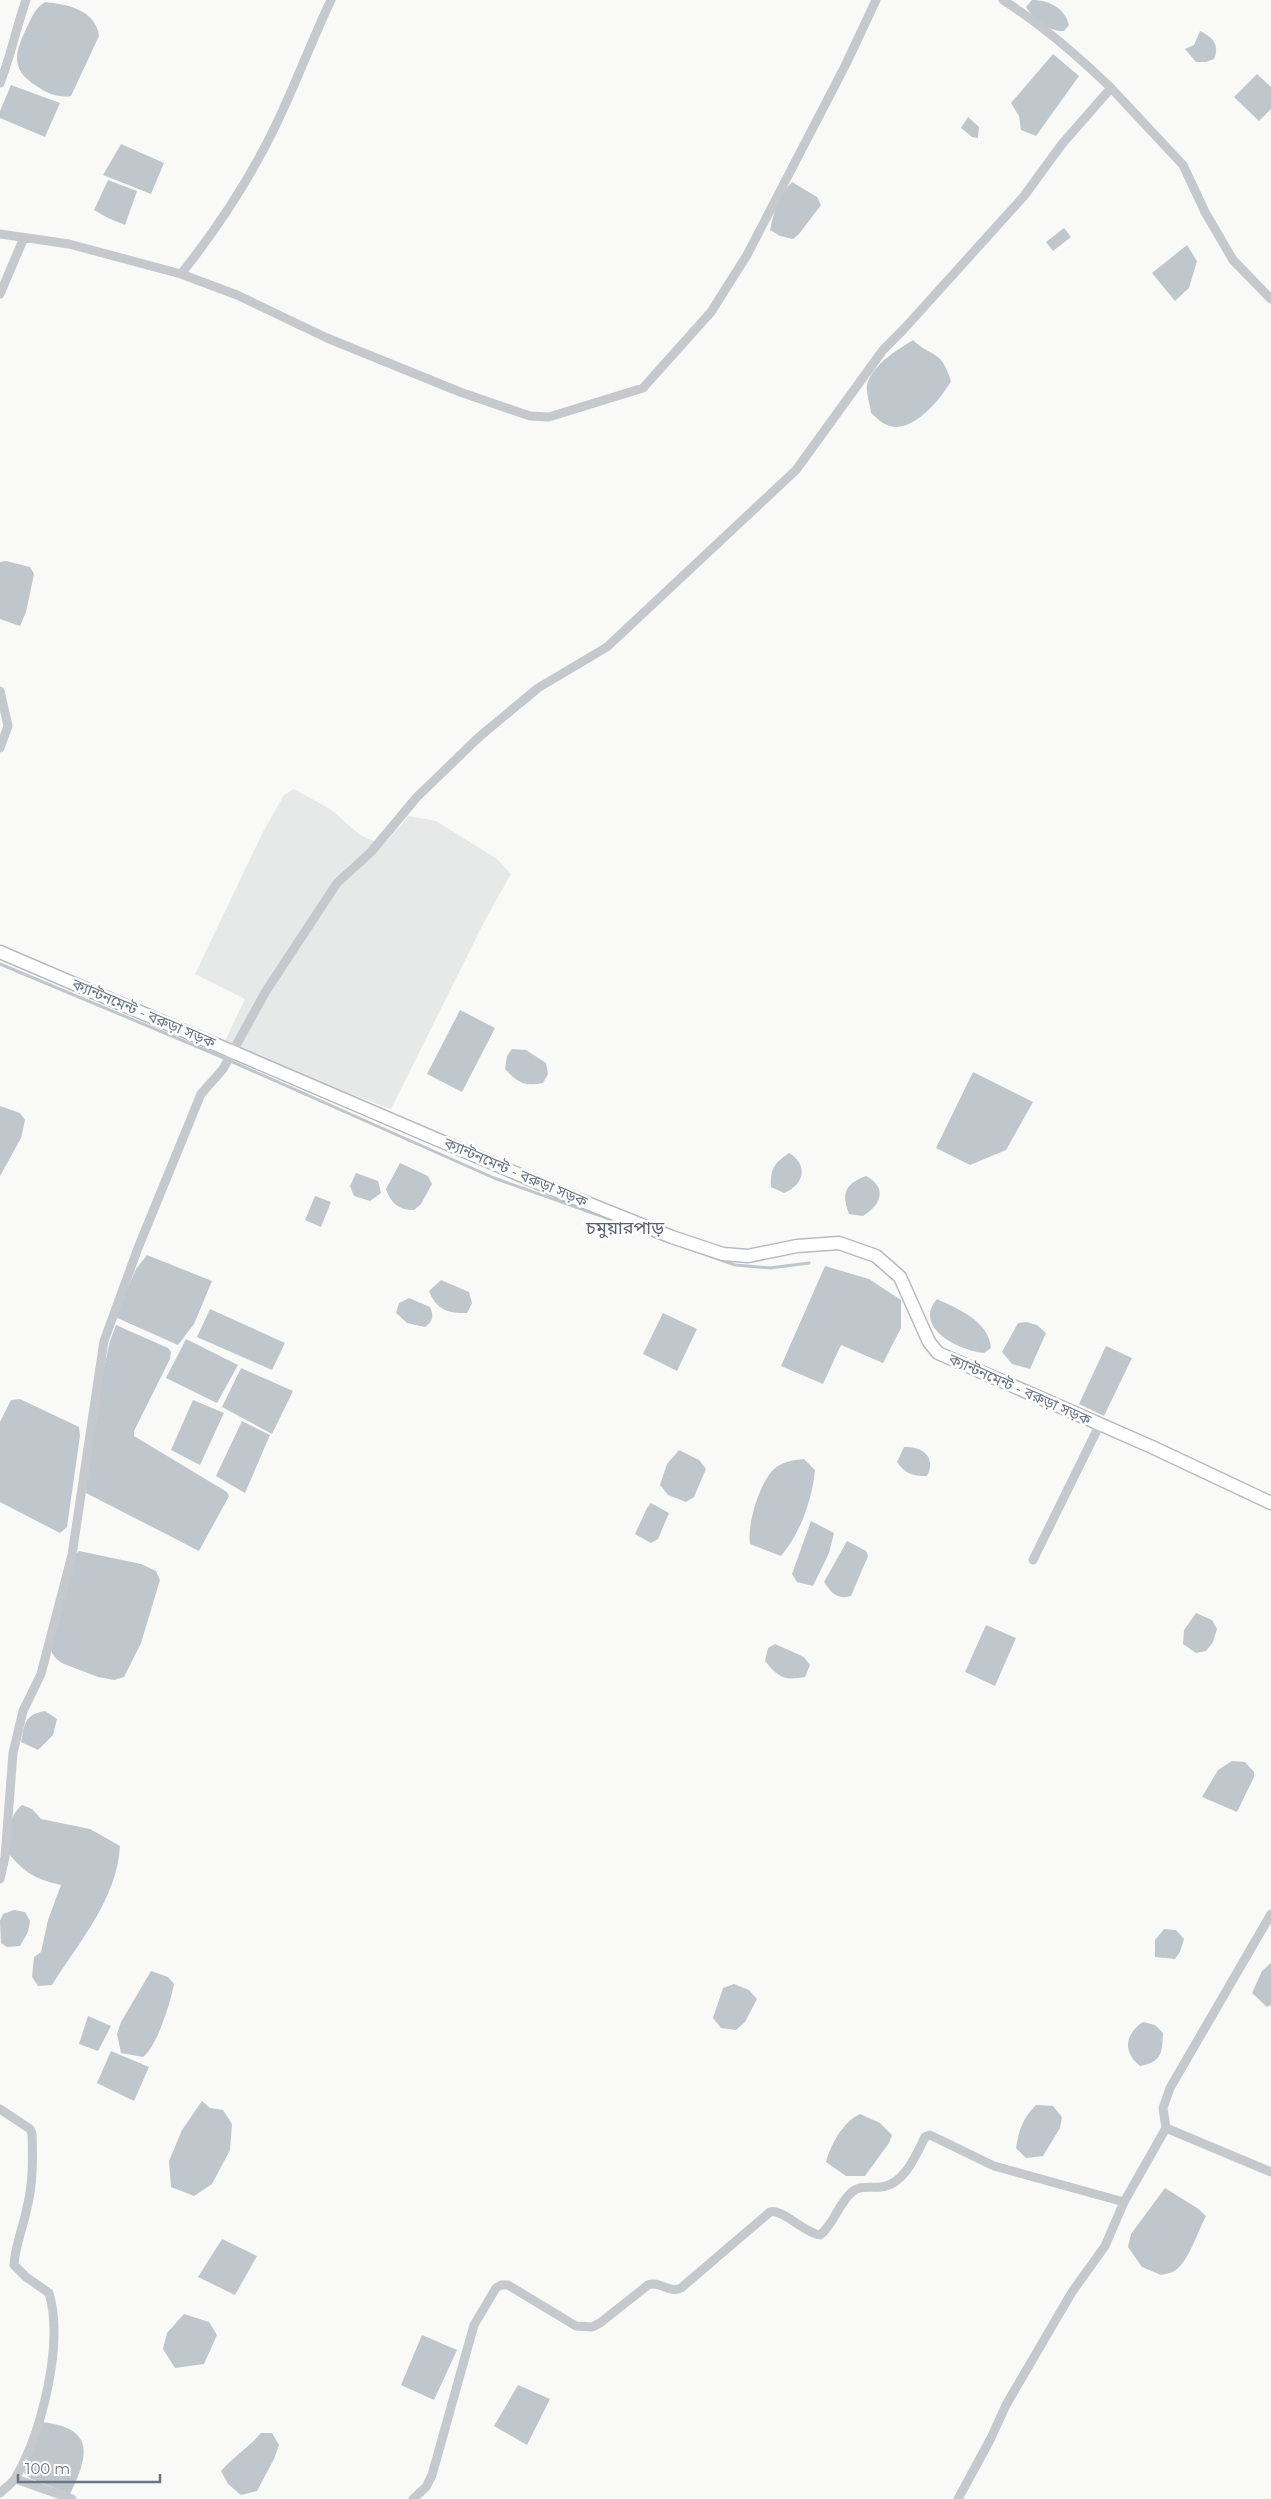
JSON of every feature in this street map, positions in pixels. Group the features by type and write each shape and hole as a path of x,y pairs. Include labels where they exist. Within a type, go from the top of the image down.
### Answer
{"main road":[{"name":"ক্যান্টনমেন্ট - বরুড়া সড়ক","path":"0,952 562,1193 672,1237 724,1254 748,1256 797,1246 839,1243 876,1256 900,1277 929,1342 938,1353 1100,1424 1271,1503"}],"street":[{"path":"0,83 12,56 13,36 26,0"},
{"path":"181,274 215,231 272,133 331,0"},
{"path":"0,234 23,240 50,240 69,244 181,274 237,295 327,338 460,392 530,416 549,417 643,388 711,312 747,255 846,64 876,0"},
{"path":"1002,0 1072,50 1111,88 1183,165 1205,212 1233,260 1271,299"},
{"path":"0,1878 6,1857 13,1753 23,1711 41,1674 72,1555 104,1341 138,1248 201,1094 223,1069 266,991 337,883 371,852 417,797 479,736 538,688 607,647 796,470 883,350 1024,196 1062,144 1111,88"},
{"path":"0,294 23,240"},
{"path":"0,691 8,726 0,748"},
{"path":"1032,1560 1100,1424"},
{"path":"958,2499 1025,2371 1072,2292 1105,2246 1124,2202 1166,2128 1162,2108 1170,2088 1271,1914"},
{"path":"0,2109 30,2129 32,2134 33,2172 26,2212 16,2244 14,2265 26,2277 49,2293 53,2329 52,2359 36,2429 16,2478 0,2493"},
{"path":"1166,2128 1271,2172"},
{"path":"413,2499 426,2487 432,2475 474,2325 496,2288 501,2285 508,2285 576,2326 592,2327 600,2324 648,2285 657,2284 670,2290 681,2288 770,2212 778,2212 810,2234 820,2235 826,2231 849,2195 857,2188 883,2187 893,2182 906,2171 925,2137 930,2135 994,2166 1124,2202"},
{"path":"16,2478 72,2499"}],"shaded area":[{"path":"1032,0 1050,3 1055,6 1064,14 1069,25 1064,31 1058,31 1042,24 1026,7"},
{"path":"45,2 79,10 86,14 97,27 99,36 71,96 54,95 29,81 19,68 17,61 19,45 34,13"},
{"path":"1200,31 1209,36 1216,46 1214,59 1206,62 1196,62 1185,49 1194,45"},
{"path":"1053,54 1079,76 1036,136 1021,130 1019,116 1011,103"},
{"path":"1257,74 1271,87 1271,109 1259,121 1234,97"},
{"path":"11,85 60,103 45,137 0,118 0,111"},
{"path":"968,117 979,127 978,138 972,137 961,128"},
{"path":"121,144 164,163 151,194 103,175"},
{"path":"108,180 137,191 125,225 94,210"},
{"path":"792,182 817,197 821,205 793,239 780,236 770,230 777,204"},
{"path":"1064,228 1071,237 1053,251 1046,242"},
{"path":"1187,245 1197,261 1189,288 1175,301 1152,273"},
{"path":"913,340 919,346 939,358 951,381 940,397 917,420 899,427 887,425 871,413 867,385 874,371 880,365 893,353"},
{"path":"6,561 30,567 34,574 26,612 20,626 0,619 0,562"},
{"path":"294,789 330,809 360,835 383,845 409,816 436,821 497,859 511,874 484,922 391,1109 288,1071 224,1043 245,999 195,974 263,832 284,795"},
{"path":"460,1010 495,1028 462,1092 427,1074"},
{"path":"512,1049 526,1050 546,1063 548,1074 543,1083 526,1084 513,1077 505,1069 507,1056"},
{"path":"973,1072 1033,1102 1006,1150 970,1165 936,1148"},
{"path":"0,1106 20,1113 25,1120 21,1138 0,1176"},
{"path":"789,1153 799,1163 802,1174 796,1185 784,1193 771,1187 771,1175 777,1163"},
{"path":"400,1163 428,1176 432,1184 421,1204 414,1210 404,1209 396,1205 386,1189"},
{"path":"356,1173 378,1181 381,1193 370,1201 354,1196 350,1186"},
{"path":"866,1176 877,1186 879,1191 878,1202 863,1216 849,1214 845,1200 847,1190 853,1182"},
{"path":"315,1196 331,1202 321,1227 305,1220"},
{"path":"147,1255 212,1281 194,1324 178,1345 115,1317 136,1269"},
{"path":"825,1266 869,1279 901,1300 901,1328 883,1363 841,1345 823,1384 781,1366"},
{"path":"441,1280 469,1292 472,1303 467,1313 448,1311 435,1302 429,1291"},
{"path":"409,1298 430,1307 432,1318 425,1327 407,1323 396,1313 399,1303"},
{"path":"937,1299 963,1312 979,1323 985,1330 991,1348 984,1353 974,1351 952,1343 942,1336 930,1319 931,1310"},
{"path":"210,1309 285,1343 272,1370 197,1337"},
{"path":"663,1313 697,1329 677,1371 643,1354"},
{"path":"1026,1322 1037,1325 1046,1333 1030,1369 1012,1364 1002,1352 1018,1323"},
{"path":"116,1325 168,1348 171,1352 170,1359 134,1431 134,1436 227,1492 229,1496 199,1551 86,1493 91,1426 110,1341"},
{"path":"186,1339 238,1365 217,1403 166,1378"},
{"path":"1106,1346 1132,1358 1104,1416 1079,1404"},
{"path":"241,1368 293,1391 272,1434 222,1407"},
{"path":"20,1399 79,1427 80,1436 67,1527 60,1533 0,1502 0,1422 11,1400"},
{"path":"193,1400 224,1413 200,1465 171,1450"},
{"path":"242,1421 270,1435 245,1493 216,1476"},
{"path":"904,1447 917,1448 926,1454 930,1463 927,1476 910,1474 900,1466 897,1462"},
{"path":"679,1450 699,1460 706,1469 694,1497 686,1502 668,1495 660,1485 667,1464"},
{"path":"804,1459 815,1470 811,1493 800,1526 788,1547 781,1556 750,1544 752,1516 767,1478 779,1465"},
{"path":"651,1503 669,1513 658,1539 651,1543 635,1534"},
{"path":"811,1521 834,1533 829,1553 813,1586 797,1582 792,1574"},
{"path":"847,1541 866,1551 868,1556 851,1596 842,1597 832,1592 824,1582"},
{"path":"79,1551 141,1564 156,1571 160,1580 141,1643 124,1677 114,1680 98,1677 64,1664 55,1657 51,1650 50,1647 75,1555"},
{"path":"1196,1613 1212,1620 1217,1629 1213,1642 1206,1651 1196,1653 1183,1644 1184,1630"},
{"path":"986,1625 1016,1638 995,1686 965,1672"},
{"path":"775,1644 804,1657 810,1665 805,1677 787,1678 782,1676 765,1661 768,1648"},
{"path":"45,1711 57,1719 53,1735 38,1750 21,1742 23,1730 29,1718"},
{"path":"1232,1761 1245,1762 1254,1772 1254,1777 1237,1812 1202,1797 1218,1770"},
{"path":"22,1805 32,1809 41,1819 90,1829 120,1846 112,1884 104,1902 85,1936 52,1985 38,1986 32,1977 34,1957 41,1952 48,1920 61,1885 31,1874 20,1866 8,1853 12,1821 17,1810"},
{"path":"14,1910 25,1912 30,1921 28,1932 20,1946 7,1947 1,1943 0,1921 3,1914"},
{"path":"1164,1929 1176,1930 1184,1939 1180,1952 1175,1959 1155,1957 1155,1940"},
{"path":"1271,1963 1271,2005 1267,2007 1252,1993 1262,1971"},
{"path":"151,1971 168,1977 174,1984 163,2023 153,2044 143,2057 121,2053 117,2034 121,2022"},
{"path":"734,1984 749,1990 757,1999 745,2022 736,2030 721,2028 713,2018 723,1988"},
{"path":"88,2016 111,2026 98,2051 79,2044"},
{"path":"1143,2022 1155,2025 1163,2033 1163,2040 1157,2059 1140,2066 1134,2061 1128,2049 1128,2044 1132,2032"},
{"path":"111,2051 149,2067 134,2101 97,2083"},
{"path":"202,2101 210,2108 223,2110 232,2124 230,2150 212,2184 194,2196 171,2187 169,2161 182,2130"},
{"path":"1036,2105 1053,2106 1062,2117 1060,2128 1043,2156 1026,2158 1016,2148 1017,2141 1025,2119"},
{"path":"860,2114 880,2123 892,2135 889,2143 865,2176 846,2176 826,2162 838,2134 848,2122"},
{"path":"1165,2188 1197,2208 1206,2216 1181,2265 1174,2271 1161,2275 1142,2267 1128,2247 1131,2234"},
{"path":"222,2239 257,2256 235,2295 198,2277"},
{"path":"184,2314 209,2322 217,2335 204,2364 175,2368 163,2349 167,2333"},
{"path":"422,2335 457,2350 434,2400 401,2385"},
{"path":"518,2385 550,2399 527,2445 494,2426"},
{"path":"42,2422 59,2425 71,2430 79,2437 83,2446 81,2467 70,2494 31,2479 24,2473"},
{"path":"261,2433 272,2433 279,2445 274,2459 257,2491 241,2495 228,2484 221,2471"}],"waterway":[{"path":"0,964 217,1055 494,1178 629,1226"},
{"path":"653,1236 735,1265 770,1268 809,1263"}],"district":[{"name":"চমুয়ারপাড়","path":"625,1228"}]}
